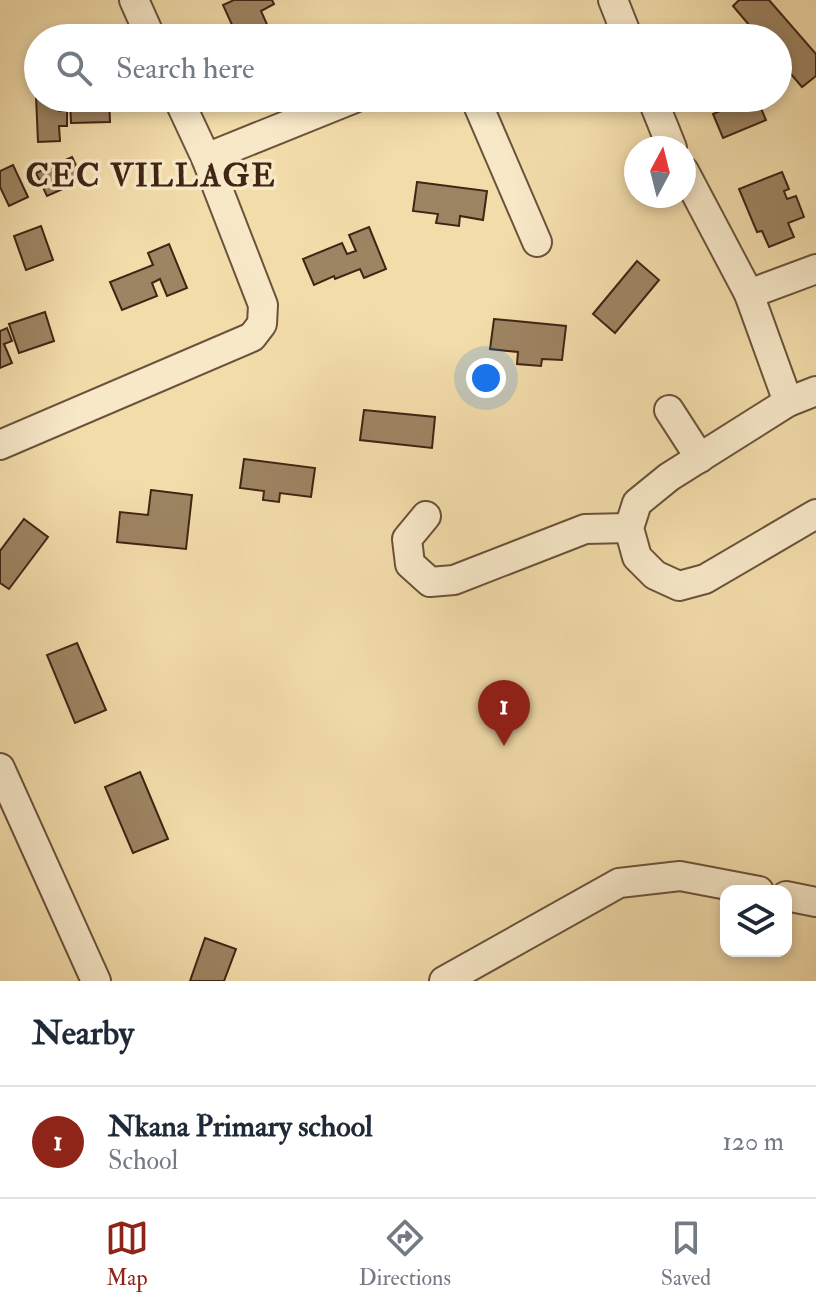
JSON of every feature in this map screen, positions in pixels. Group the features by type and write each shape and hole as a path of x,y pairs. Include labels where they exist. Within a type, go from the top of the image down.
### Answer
{"street":[{"path":"134,0 145,24"},
{"path":"613,0 622,24"},
{"path":"0,445 252,337 262,324 263,305 206,158 185,112"},
{"path":"206,158 320,112"},
{"path":"481,112 537,242"},
{"path":"658,112 667,136"},
{"path":"696,194 749,294 788,402"},
{"path":"749,294 816,269"},
{"path":"816,391 788,402 669,477 637,503 629,528 637,557 655,575 679,586 705,579 816,514"},
{"path":"669,410 700,458"},
{"path":"426,516 407,539 410,564 430,582 454,580 585,529 629,528"},
{"path":"0,768 96,981"},
{"path":"444,981 619,883 680,876 727,885"},
{"path":"792,897 816,902"}],"building":[{"path":"234,0 272,0 274,4 261,11 267,24 232,24 223,5"},
{"path":"739,0 769,0 790,24 748,24 733,6"},
{"path":"792,26 816,54 816,76 802,87 792,75"},
{"path":"37,112 67,112 67,126 59,126 60,141 38,142"},
{"path":"71,112 110,112 110,122 71,123"},
{"path":"763,112 766,120 723,138 713,114"},
{"path":"72,157 83,180 47,196 36,173"},
{"path":"13,165 28,197 9,206 0,187 0,171"},
{"path":"782,172 789,189 784,191 787,199 796,196 804,217 788,223 794,237 769,247 762,231 757,232 739,189"},
{"path":"417,182 487,191 483,220 460,216 459,226 436,223 438,214 413,211"},
{"path":"41,226 53,260 26,270 14,236"},
{"path":"369,227 386,269 364,278 360,269 314,285 303,259 342,243 347,254 356,251 349,235"},
{"path":"169,244 187,288 167,296 160,279 152,283 157,296 122,310 110,282 153,265 148,253"},
{"path":"637,261 659,280 615,333 593,314"},
{"path":"45,312 54,341 19,353 9,324"},
{"path":"494,319 566,326 562,360 542,359 541,366 517,364 518,352 490,349"},
{"path":"7,328 12,341 4,344 12,363 0,368 0,331"},
{"path":"364,410 435,417 432,448 360,440"},
{"path":"244,459 315,468 311,497 280,493 279,502 263,500 264,491 240,488"},
{"path":"151,490 192,495 186,549 117,542 120,512 148,515"},
{"path":"24,519 48,537 9,589 0,583 0,551"},
{"path":"77,643 106,710 75,723 47,655"},
{"path":"140,772 168,839 133,853 105,787"},
{"path":"205,938 236,949 224,981 190,981"}],"place":[{"name":"Nkana Primary school","path":"504,746"}],"district":[{"name":"CEC VILLAGE","path":"151,176"}]}
